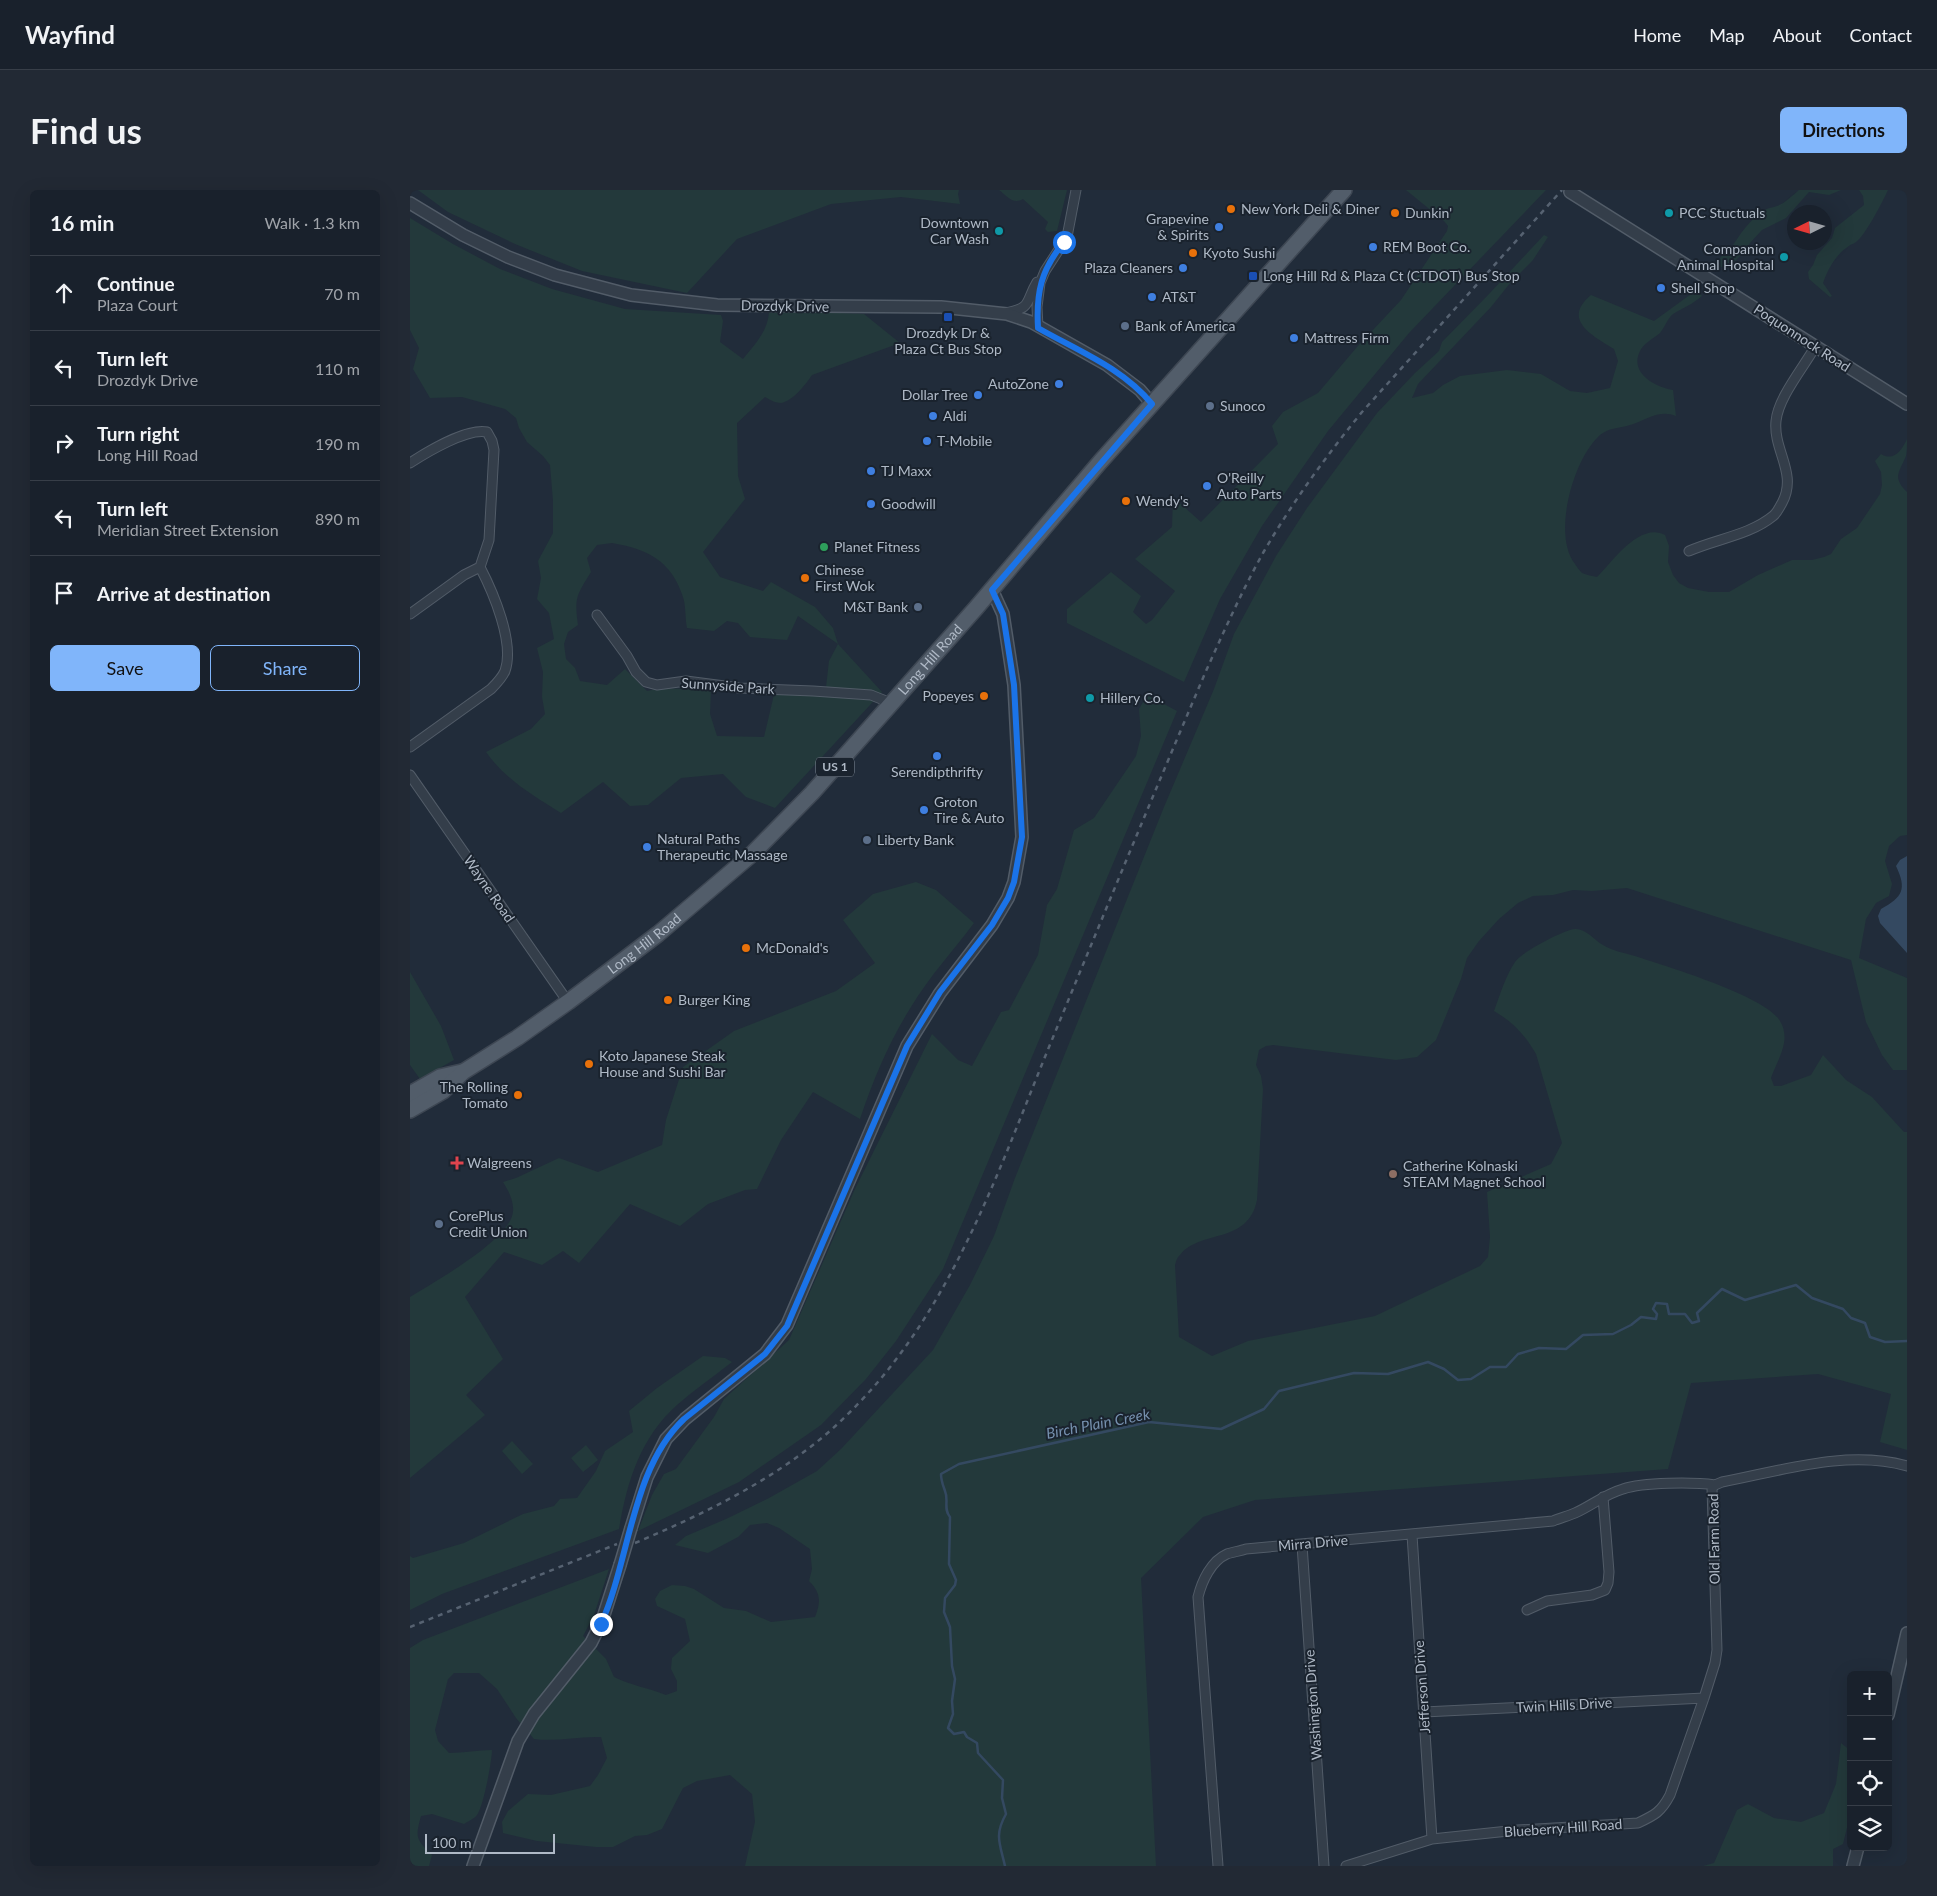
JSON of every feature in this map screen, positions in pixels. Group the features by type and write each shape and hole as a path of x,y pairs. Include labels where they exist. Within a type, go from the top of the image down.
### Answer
{"main road":[{"name":"Long Hill Road","path":"410,1110 443,1091 463,1072 517,1038 568,1002 657,934 752,854 812,793 992,590 1152,404 1344,190"},
{"name":"Long Hill Road","path":"410,1094 440,1077 463,1072"}],"street":[{"path":"1004,314 1020,310 1027,305 1035,286 1067,236 1076,190"},
{"name":"Poquonnock Road","path":"1570,192 1907,404"},
{"name":"Drozdyk Drive","path":"410,203 463,235 508,257 564,277 632,294 717,305 941,307 1004,314 1031,322 1038,328 1107,365 1140,390 1152,404"},
{"path":"1038,328 1038,293 1045,271"},
{"path":"1689,551 1760,526 1776,514 1785,497 1788,482 1786,464 1776,433 1776,420 1784,398 1815,347"},
{"path":"410,463 464,435 482,431 487,432 494,450 489,540 480,567 464,575 410,614"},
{"path":"410,747 491,689 505,671 507,659 504,630 488,583 480,567"},
{"path":"473,1866 518,1741 534,1714 569,1672 594,1637 604,1616 647,1477 666,1439 684,1419 765,1354 787,1326 907,1046 940,992 992,925 1008,898 1014,882 1022,837 1014,685 1003,614 992,590"},
{"name":"Sunnyside Park","path":"597,615 627,656 636,672 646,682 657,685 686,681 740,688 871,695 891,703"},
{"name":"Wayne Road","path":"410,775 568,1002"},
{"name":"Old Farm Road","path":"1704,1698 1715,1662 1718,1637 1711,1494 1715,1485 1798,1466 1834,1462 1877,1461 1907,1466"},
{"name":"Mirra Drive","path":"1218,1866 1198,1596 1201,1584 1210,1569 1225,1555 1246,1549 1553,1521 1575,1513 1623,1488 1700,1483 1715,1485"},
{"path":"1527,1610 1547,1601 1592,1595 1605,1590 1609,1572 1603,1497"},
{"name":"Jefferson Drive","path":"1412,1535 1432,1839"},
{"name":"Washington Drive","path":"1302,1545 1324,1866"},
{"path":"1892,1698 1907,1633"},
{"name":"Twin Hills Drive","path":"1424,1712 1704,1698"},
{"name":"Blueberry Hill Road","path":"1346,1866 1432,1839 1518,1830 1638,1823 1652,1817 1662,1809 1670,1795 1704,1698"},
{"path":"1853,1866 1857,1851"}],"green space":[{"path":"418,190 959,190 960,204 901,197 831,204 737,239 687,293 582,271 515,244 448,212"},
{"path":"999,190 1067,190 1057,231 1048,232 1045,229 1048,222 1023,199 1019,201 1013,200"},
{"path":"1406,190 1546,190 1409,333 1328,431 1262,526 1220,599 1184,682 1067,623 1067,609 1111,572 1141,596 1133,612 1146,624 1152,620 1175,591 1135,559 1172,527 1173,497 1201,522 1278,444 1272,426 1283,412 1318,393 1357,347 1401,300 1447,231 1448,226 1444,221"},
{"path":"1799,190 1841,190 1829,195 1809,192 1798,205 1787,205 1786,218 1762,230 1727,269 1716,265 1718,260 1729,250 1754,218 1766,209 1776,207"},
{"path":"1859,190 1888,190 1864,233 1856,242 1840,253 1830,267 1823,283 1832,296 1830,297 1809,279 1808,272 1821,250 1832,250 1832,238 1835,228 1864,205 1863,196"},
{"path":"410,218 500,269 552,289 625,309 721,315 723,321 720,342 743,359 764,330 769,310 864,314 900,343 812,375 799,392 786,402 781,403 765,397 737,423 738,476 745,499 703,552 720,577 763,591 771,582 815,607 833,628 838,644 882,692 775,808 746,797 723,774 681,778 648,805 630,806 603,782 561,813 511,779 486,752 531,729 545,714 542,697 543,672 537,648 554,639 549,613 537,599 541,578 538,561 553,533 550,465 527,442 516,418 505,409 462,397 430,398 413,369 419,348 410,330","holes":["612,543 647,553 656,558 672,574 678,584 685,604 687,628 714,631 727,621 738,623 750,637 787,640 798,616 838,644 829,661 826,687 776,686 764,737 717,736 710,714 711,690 661,688 647,691 625,669 607,685 580,681 575,668 566,659 564,644 568,632 578,625 576,608 578,597 582,586 591,572 587,558 597,545"]},
{"path":"1544,235 1548,237 1533,260 1418,384 1412,398 1433,393 1460,376 1507,370 1541,374 1570,391 1587,393 1610,388 1618,361 1614,349 1597,339 1583,326 1580,320 1579,312 1591,295 1654,321 1698,289 1702,296 1673,314 1660,333 1641,348 1638,359 1638,366 1646,378 1659,386 1673,390 1676,416 1671,414 1656,415 1631,425 1602,433 1589,448 1581,463 1568,499 1565,535 1568,551 1582,573 1597,577 1636,538 1656,532 1665,535 1669,546 1668,562 1673,575 1679,583 1688,588 1709,592 1729,592 1758,575 1792,560 1812,560 1824,557 1831,554 1841,539 1857,528 1880,494 1882,485 1881,472 1875,461 1881,454 1890,457 1897,454 1907,439 1906,456 1898,478 1902,487 1907,492 1907,835 1900,836 1889,846 1885,861 1892,884 1889,896 1876,903 1866,919 1859,958 1907,978 1907,1070 1893,1070 1882,1055 1866,1022 1851,960 1627,888 1592,891 1573,890 1553,895 1533,896 1518,903 1499,919 1479,941 1467,958 1461,979 1436,1040 1417,1057 1396,1060 1273,1045 1259,1050 1256,1065 1261,1076 1263,1089 1257,1200 1252,1214 1244,1224 1223,1235 1189,1247 1177,1258 1175,1265 1179,1337 1212,1356 1248,1341 1375,1316 1480,1266 1488,1257 1490,1237 1487,1192 1551,1164 1562,1143 1536,1054 1518,1030 1494,1011 1508,974 1519,958 1557,935 1579,929 1588,933 1610,949 1714,983 1736,992 1771,1011 1780,1021 1784,1036 1782,1050 1771,1078 1774,1086 1781,1086 1811,1075 1823,1055 1846,1080 1872,1097 1904,1132 1907,1132 1907,1450 1880,1442 1891,1394 1818,1374 1691,1383 1668,1469 1255,1500 1203,1517 1141,1578 1156,1866 745,1866 755,1822 752,1794 730,1775 697,1781 683,1788 662,1829 647,1835 635,1836 613,1847 537,1841 503,1833 502,1822 508,1811 528,1794 551,1795 590,1786 607,1758 601,1737 551,1740 534,1739 516,1718 497,1689 479,1673 454,1673 448,1679 435,1730 438,1741 449,1753 492,1750 487,1784 477,1815 464,1824 432,1814 421,1816 418,1838 432,1855 429,1866 410,1866 410,1648 423,1640 609,1569 594,1615 583,1636 606,1659 614,1677 666,1695 677,1691 677,1681 671,1669 672,1658 690,1641 685,1619 657,1606 655,1599 660,1591 672,1585 685,1586 694,1589 724,1608 746,1611 771,1622 815,1617 819,1598 809,1581 812,1569 810,1549 779,1528 767,1523 750,1525 738,1537 708,1553 675,1545 686,1536 769,1498 817,1471 841,1449 933,1350 970,1285 994,1236 1015,1178 1164,807 1214,689 1234,634 1276,556 1307,508 1377,413 1439,351 1442,342"},
{"path":"1147,695 1177,711 943,1269 896,1341 866,1379 821,1425 739,1482 638,1531 652,1495 664,1474 676,1469 714,1417 724,1399 789,1340 854,1191 932,1034 958,1060 972,1066 1001,1012 1009,1010 1038,955 1047,905 1057,889 1074,830 1094,818 1136,756 1141,736 1139,709"},
{"path":"916,882 936,890 974,923 925,985 903,1020 882,1061 860,1119 813,1092 781,1140 757,1189 745,1190 708,1204 680,1226 630,1204 579,1263 563,1251 542,1265 504,1252 465,1297 503,1359 466,1395 485,1415 410,1478 410,1297 453,1271 486,1247 500,1234 509,1222 513,1211 512,1200 503,1182 559,1158 598,1172 662,1145 666,1120 683,1067 734,1031 836,991 875,963 843,920 873,894"},
{"path":"410,972 441,1026 454,1060 420,1079 410,1065"},
{"path":"703,1356 725,1358 732,1362 677,1405 653,1432 644,1446 631,1478 619,1529 442,1594 410,1610 410,1556 413,1558 464,1543 523,1514 554,1506 560,1499 577,1498 596,1471 605,1451 633,1432 629,1411 657,1388"},
{"path":"512,1441 533,1464 522,1474 502,1451"},
{"path":"586,1445 598,1460 583,1472 571,1458"},
{"path":"1841,1743 1847,1748 1847,1828 1843,1844 1833,1849 1833,1866 1703,1866 1714,1863 1737,1810 1748,1804 1774,1818 1801,1822 1824,1813 1836,1784"}],"water":[{"path":"1907,856 1907,953 1880,923 1878,916 1881,909 1894,900 1901,892 1901,881 1896,866 1900,860"}],"waterway":[{"name":"Birch Plain Creek","path":"1005,1866 999,1840 1000,1828 1006,1814 1002,1798 1003,1780 978,1753 977,1743 967,1737 964,1732 954,1734 948,1728 953,1714 952,1701 955,1679 952,1666 950,1627 944,1612 945,1598 955,1585 956,1580 949,1564 950,1517 947,1511 946,1494 941,1474 959,1464 1149,1422 1221,1429 1264,1409 1279,1391 1354,1373 1388,1374 1428,1362 1444,1369 1458,1380 1471,1379 1490,1367 1506,1367 1518,1354 1539,1348 1566,1349 1583,1335 1613,1334 1631,1325 1641,1317 1656,1319 1657,1314 1653,1309 1656,1303 1667,1304 1669,1314 1685,1314 1692,1323 1699,1321 1697,1313 1722,1289 1745,1300 1796,1285 1812,1298 1843,1309 1851,1318 1865,1323 1870,1337 1885,1342 1907,1341"}],"railway":[{"path":"635,1543 722,1503 777,1471 803,1453 851,1411 886,1372 917,1330 944,1286 990,1192 1206,671 1240,596 1263,553 1310,480 1362,412 1562,190"},
{"path":"410,1627 617,1544"}],"place":[{"name":"New York Deli & Diner","path":"1231,209"},
{"name":"Dunkin'","path":"1395,213"},
{"name":"PCC Stuctuals","path":"1669,213"},
{"name":"Grapevine & Spirits","path":"1219,227"},
{"name":"Downtown Car Wash","path":"999,231"},
{"name":"REM Boot Co.","path":"1373,247"},
{"name":"Kyoto Sushi","path":"1193,253"},
{"name":"Companion Animal Hospital","path":"1784,257"},
{"name":"Plaza Cleaners","path":"1183,268"},
{"name":"Long Hill Rd & Plaza Ct (CTDOT) Bus Stop","path":"1253,276"},
{"name":"Shell Shop","path":"1661,288"},
{"name":"AT&T","path":"1152,297"},
{"name":"Drozdyk Dr & Plaza Ct Bus Stop","path":"948,317"},
{"name":"Bank of America","path":"1125,326"},
{"name":"Mattress Firm","path":"1294,338"},
{"name":"AutoZone","path":"1059,384"},
{"name":"Dollar Tree","path":"978,395"},
{"name":"Sunoco","path":"1210,406"},
{"name":"Aldi","path":"933,416"},
{"name":"T-Mobile","path":"927,441"},
{"name":"TJ Maxx","path":"871,471"},
{"name":"O'Reilly Auto Parts","path":"1207,486"},
{"name":"Wendy's","path":"1126,501"},
{"name":"Goodwill","path":"871,504"},
{"name":"Planet Fitness","path":"824,547"},
{"name":"Chinese First Wok","path":"805,578"},
{"name":"M&T Bank","path":"918,607"},
{"name":"Popeyes","path":"984,696"},
{"name":"Hillery Co.","path":"1090,698"},
{"name":"Serendipthrifty","path":"937,756"},
{"name":"Groton Tire & Auto","path":"924,810"},
{"name":"Liberty Bank","path":"867,840"},
{"name":"Natural Paths Therapeutic Massage","path":"647,847"},
{"name":"McDonald's","path":"746,948"},
{"name":"Burger King","path":"668,1000"},
{"name":"Koto Japanese Steak House and Sushi Bar","path":"589,1064"},
{"name":"The Rolling Tomato","path":"518,1095"},
{"name":"Walgreens","path":"457,1163"},
{"name":"Catherine Kolnaski STEAM Magnet School","path":"1393,1174"},
{"name":"CorePlus Credit Union","path":"439,1224"}],"route":[{"path":"601,1624 647,1477 660,1449 666,1439 684,1419 765,1354 787,1326 907,1046 926,1012 940,992 992,925 1008,898 1014,882 1022,837 1014,685 1003,614 992,590 1100,462 1152,404 1140,390 1107,365 1038,328 1037,307 1040,283 1045,271 1064,242"}]}
